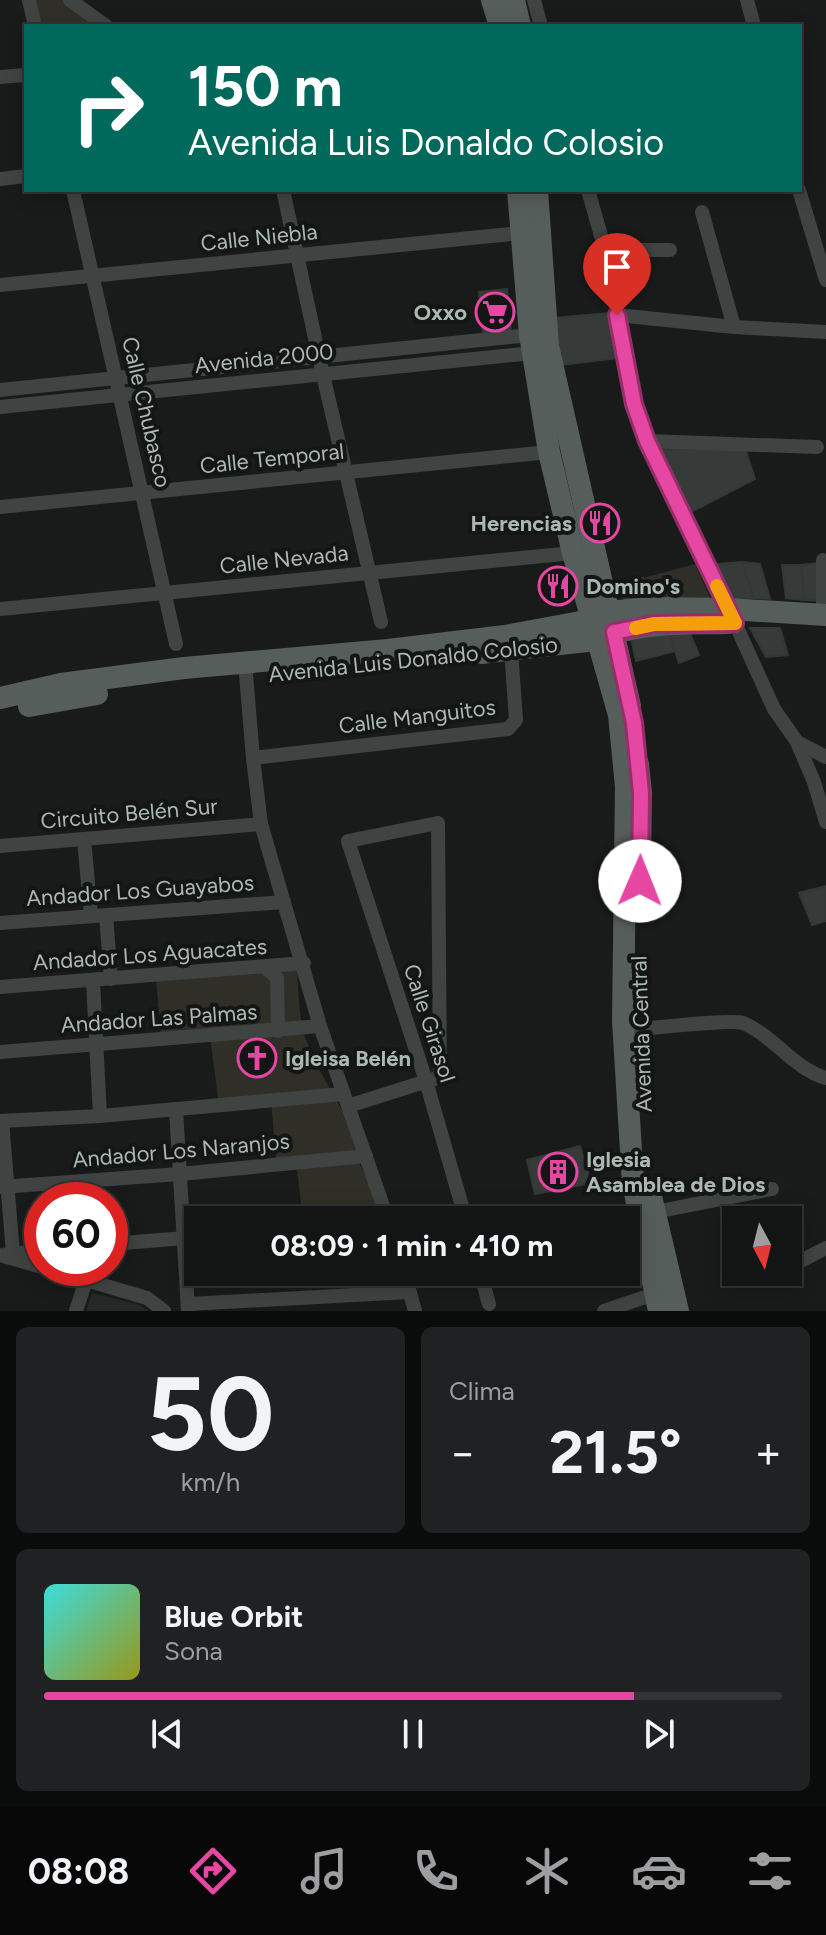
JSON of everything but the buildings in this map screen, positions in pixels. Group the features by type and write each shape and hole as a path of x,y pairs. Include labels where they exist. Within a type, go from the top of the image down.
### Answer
{"main road":[{"path":"492,0 499,24"},
{"path":"514,0 520,24"},
{"path":"518,192 531,344 549,452 573,553 603,626"},
{"path":"537,192 548,346 603,626"},
{"name":"Avenida Luis Donaldo Colosio","path":"0,711 246,668 511,650 603,626 732,616 825,619"},
{"path":"0,698 61,684 246,668 603,626"},
{"name":"Avenida Central","path":"603,626 634,723 641,793 638,1029 648,1186 655,1212 663,1297"},
{"name":"Avenida Central","path":"603,626 619,715 626,787 623,1021 633,1183 663,1297 678,1311"}],"street":[{"path":"29,0 35,24"},
{"path":"70,0 103,24"},
{"path":"534,0 540,24"},
{"path":"747,0 753,24"},
{"path":"0,77 24,75"},
{"path":"0,179 24,176"},
{"name":"Calle Chubasco","path":"73,192 176,644"},
{"path":"283,192 381,622"},
{"path":"589,192 605,250 634,404 647,441 774,709 797,742 826,822"},
{"path":"800,192 826,280"},
{"path":"702,212 734,327"},
{"name":"Calle Niebla","path":"0,285 521,233"},
{"path":"605,250 670,250"},
{"path":"617,315 734,327 826,332"},
{"name":"Avenida 2000","path":"0,407 120,395 321,366 531,344"},
{"name":"Avenida 2000","path":"0,390 117,378 321,366"},
{"path":"647,441 817,447"},
{"name":"Calle Temporal","path":"0,507 549,452"},
{"name":"Calle Nevada","path":"0,609 573,553"},
{"path":"823,560 825,619"},
{"name":"Calle Manguitos","path":"253,758 508,729 516,720 511,650"},
{"path":"246,668 261,824 320,1026 383,1206"},
{"path":"797,742 826,757"},
{"name":"Calle Girasol","path":"433,1079 438,823 348,841 433,1079 463,1206"},
{"name":"Circuito Belén Sur","path":"0,846 261,824"},
{"path":"84,839 111,979"},
{"name":"Andador Los Guayabos","path":"0,923 284,902"},
{"name":"Andador Los Aguacates","path":"0,987 304,963"},
{"path":"266,968 277,978 278,1031"},
{"path":"93,981 100,1116"},
{"path":"638,1029 741,1022 813,1074 826,1078"},
{"name":"Andador Las Palmas","path":"0,1052 320,1026"},
{"path":"4,1254 1,1121 346,1100 433,1079"},
{"path":"176,1109 180,1174 186,1206"},
{"name":"Andador Los Naranjos","path":"4,1186 180,1174 366,1156"},
{"path":"655,1212 772,1189"},
{"path":"128,1242 184,1238"},
{"path":"802,1260 826,1248"},
{"path":"4,1254 24,1252"},
{"path":"4,1254 24,1261"},
{"path":"76,1311 84,1286"},
{"path":"106,1286 147,1298 164,1311"},
{"path":"189,1286 188,1308 409,1292"},
{"path":"408,1286 415,1311"},
{"path":"484,1286 489,1304"},
{"path":"604,1311 663,1297"}],"shaded area":[{"path":"29,0 65,0 101,24 35,24"},
{"path":"695,564 711,600 648,602 643,578"},
{"path":"296,964 300,1013 306,1040 348,1121 360,1148 356,1157 380,1206 301,1206 297,1169 277,1170 271,1100 219,1105 210,1036 161,1040 156,976"},
{"path":"92,1293 140,1305 148,1311 86,1311"}],"slow traffic":[{"path":"636,628 654,624 735,623 717,586"}],"place":[{"name":"Oxxo","path":"495,312"},
{"name":"Herencias","path":"600,523"},
{"name":"Domino's","path":"558,586"},
{"name":"Igleisa Belén","path":"257,1058"},
{"name":"Iglesia Asamblea de Dios","path":"558,1172"}],"route":[{"path":"617,315 634,404 647,441 735,623 654,624 614,632 634,723 641,793 640,881"}]}
